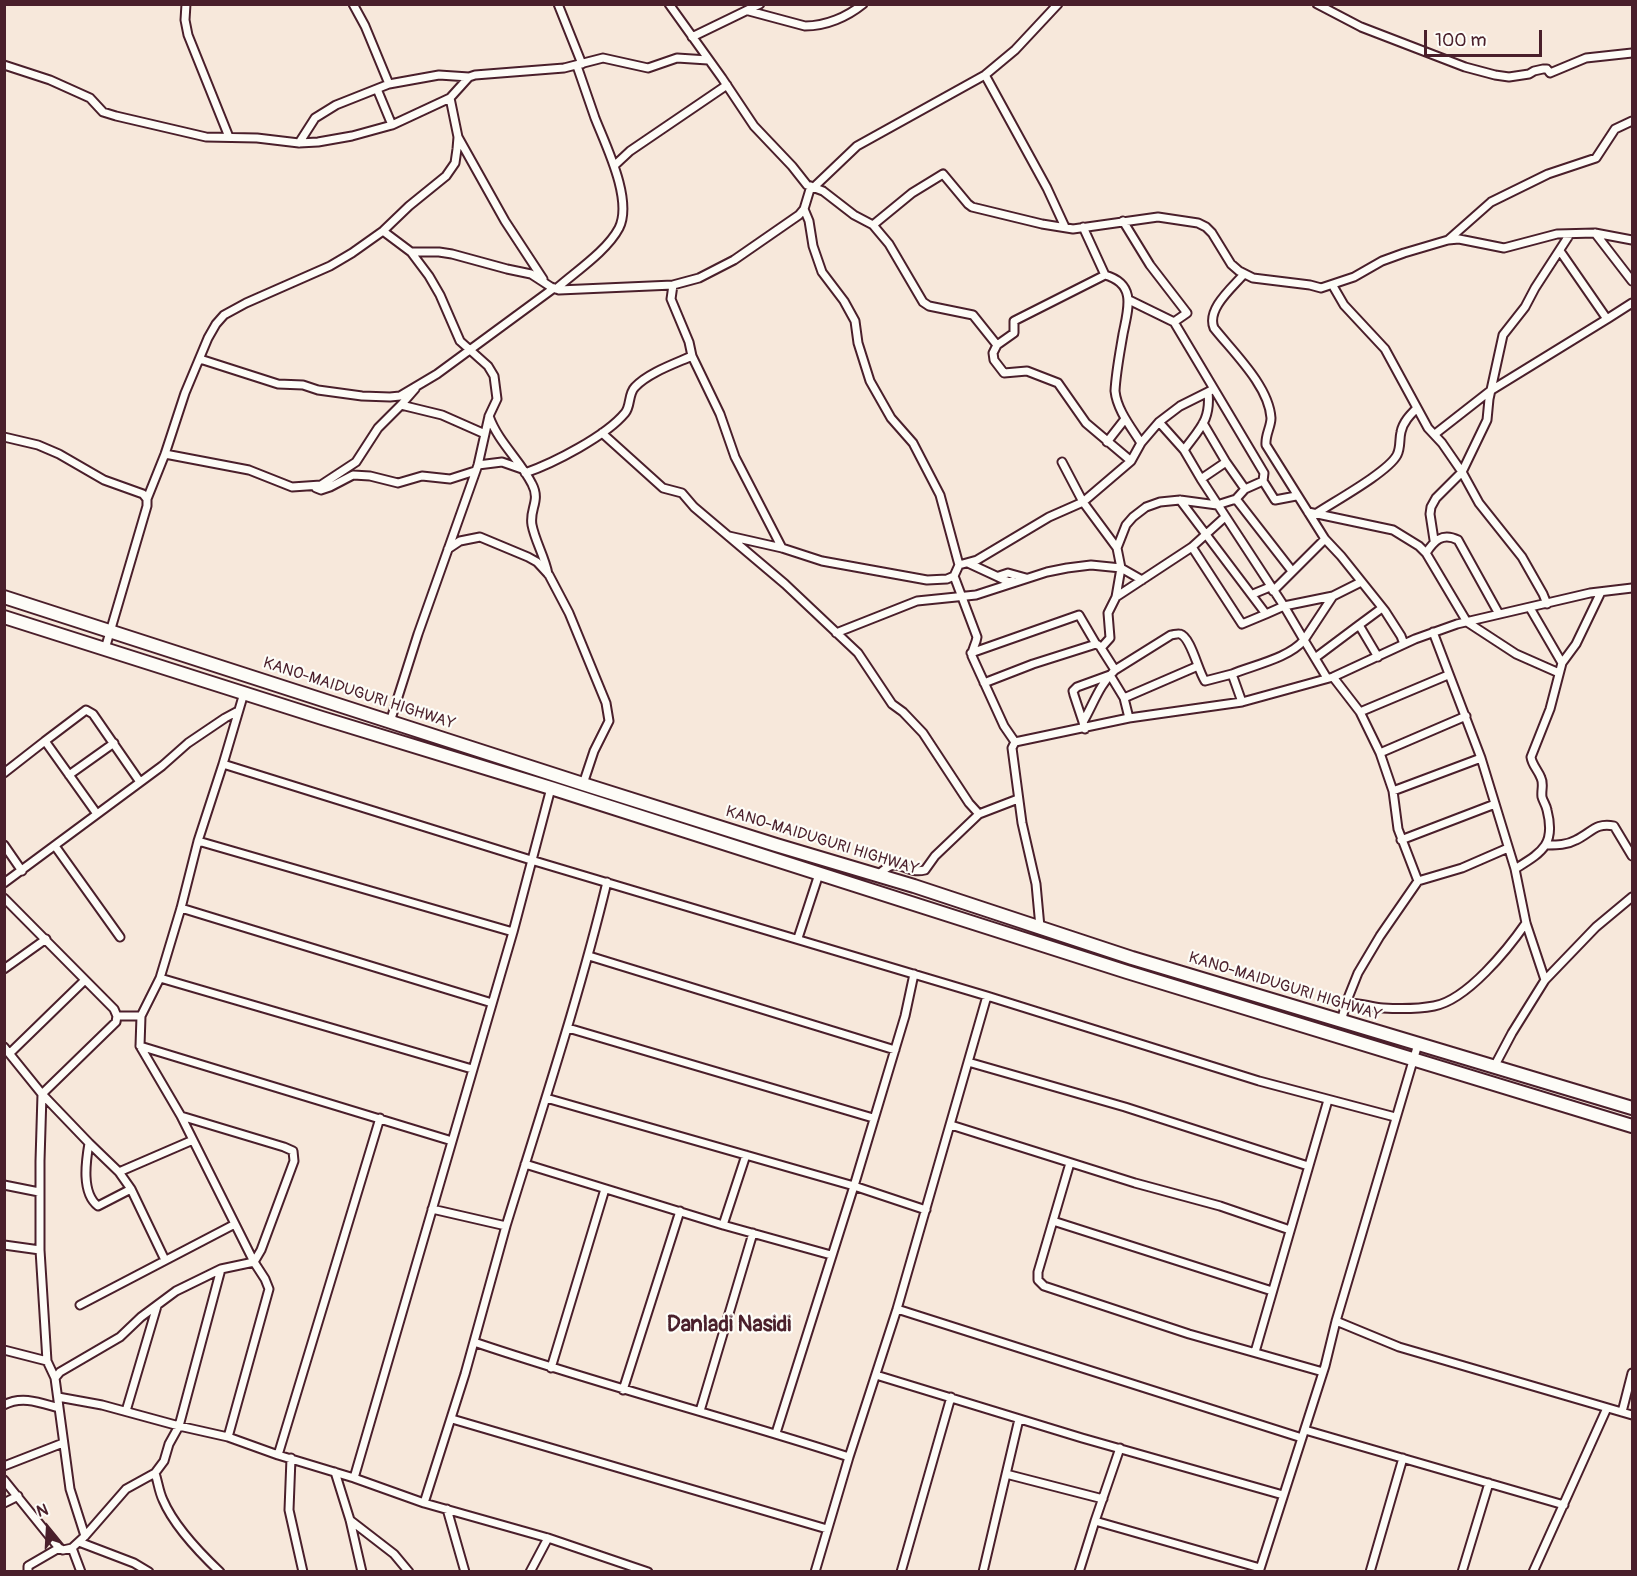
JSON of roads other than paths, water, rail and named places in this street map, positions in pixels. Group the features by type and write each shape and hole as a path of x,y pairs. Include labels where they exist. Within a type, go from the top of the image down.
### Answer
{"highway":[{"name":"KANO-MAIDUGURI HIGHWAY","path":"4,597 1132,958 1632,1108"},
{"name":"KANO-MAIDUGURI HIGHWAY","path":"4,617 551,788 1126,972 1632,1126"}],"street":[{"path":"186,4 185,20 188,34 229,137"},
{"path":"353,4 365,26 389,84"},
{"path":"200,359 278,384 303,385 318,390 362,396 400,396 437,374 555,289 610,242 619,228 623,211 615,165 596,119 558,4"},
{"path":"669,4 754,126 807,185 824,191 855,215 873,225 889,244 923,302 929,306 973,315 997,345"},
{"path":"692,37 760,4"},
{"path":"749,11 813,26 845,16 863,4"},
{"path":"411,252 452,254 531,273 555,289 673,285 699,278 734,260 799,215 804,209 812,187 857,146 986,75 1015,50 1058,4"},
{"path":"1317,4 1361,27 1465,67 1495,75 1516,77 1543,69 1547,69 1550,73 1587,58 1632,53"},
{"path":"298,143 315,118 323,111 389,84 439,75 469,76 579,65 603,58 648,68 677,58 708,60"},
{"path":"4,65 50,80 90,98 103,112 206,137 298,143 352,136 392,125 450,98 469,76"},
{"path":"986,75 1047,188 1065,228"},
{"path":"615,165 630,151 727,86"},
{"path":"377,89 392,125"},
{"path":"105,650 147,499 185,393 208,338 224,315 352,254 383,231 446,176 456,163 458,137 450,98"},
{"path":"1448,240 1491,202 1548,174 1596,158 1615,129 1632,121"},
{"path":"458,137 505,221 544,282"},
{"path":"873,225 912,193 943,174 972,207 1065,228 1083,228 1158,217 1198,223 1206,226 1231,264 1253,278 1321,288 1333,286 1354,277 1382,261 1420,247 1448,240 1459,239 1504,248 1544,236 1570,234 1595,233 1632,240"},
{"path":"729,536 782,548 822,561 927,580 947,579 954,576 959,565 940,495 913,443 891,418 870,381 858,343 855,321 844,301 822,272 804,209"},
{"path":"1123,221 1150,265 1187,313 1174,322"},
{"path":"1083,228 1105,275"},
{"path":"383,231 411,252 435,286 460,341 488,366 494,376 497,399 489,417 476,468 390,722"},
{"path":"1595,233 1632,281"},
{"path":"1426,553 1434,540 1431,507 1436,498 1462,472 1487,420 1490,391 1503,335 1525,307 1534,288 1570,234"},
{"path":"1560,251 1607,319"},
{"path":"1244,273 1215,309 1211,320 1214,328 1252,375 1265,397 1271,419 1266,445 1296,496 1312,513 1326,539 1382,608 1401,636 1404,645"},
{"path":"1131,461 1086,423 1058,383 1027,371 1004,373 999,369 993,353 997,345 1014,333 1014,321 1105,275 1115,278 1122,284 1129,300 1115,390 1125,418 1141,443"},
{"path":"673,285 671,295 692,356 720,414 735,457 782,548"},
{"path":"1333,286 1344,305 1385,349 1416,408 1462,472 1479,503 1522,557 1547,604"},
{"path":"1129,300 1174,322 1211,390 1264,473 1263,481 1275,500 1296,496"},
{"path":"1435,434 1490,391 1632,303"},
{"path":"314,486 322,489 354,476 370,476 398,483 422,476 450,479 476,468 502,462 524,471 545,466 615,424 627,411 632,390 635,387 655,374 692,356"},
{"path":"165,454 249,470 292,487 314,486 329,481 356,462 378,428 402,405 417,386"},
{"path":"959,565 968,563 1002,546 1061,510 1083,502 1131,461 1141,443 1160,422 1180,406 1211,390"},
{"path":"1184,450 1210,410 1211,390"},
{"path":"402,405 442,415 485,434"},
{"path":"1312,513 1369,480 1391,463 1400,447 1404,423 1416,408"},
{"path":"489,417 533,485 537,499 532,525 549,575 569,613 606,703 609,721 594,751 583,784"},
{"path":"1107,442 1125,418"},
{"path":"1160,422 1184,450 1315,658 1360,712 1380,753 1393,791 1401,840 1412,861 1418,881"},
{"path":"1203,423 1245,489"},
{"path":"602,433 663,488 682,493 694,507 785,584 864,661 892,704 923,733 969,803 979,814"},
{"path":"4,437 38,445 104,480 143,494 147,499"},
{"path":"984,683 1033,664 1099,646 1110,638 1108,613 1116,597 1121,568 1117,548 1083,502 1062,462"},
{"path":"1201,479 1226,462"},
{"path":"1117,548 1126,525 1146,507 1160,502 1180,500 1217,505 1236,499 1245,489 1263,481"},
{"path":"1236,499 1292,571"},
{"path":"1180,500 1266,614"},
{"path":"1312,513 1393,530 1419,546 1426,553 1467,622 1516,654 1559,673"},
{"path":"1116,597 1192,547 1225,517"},
{"path":"448,549 460,541 480,537 528,557 537,562 549,575"},
{"path":"1434,540 1447,537 1458,540 1498,614"},
{"path":"1252,594 1272,589 1326,539"},
{"path":"1192,547 1242,624 1284,606 1333,596 1361,582"},
{"path":"968,563 1008,582 1066,568 1091,566 1121,568 1142,580"},
{"path":"954,576 977,637 971,653 1004,726 1015,742"},
{"path":"836,633 917,601 976,595 1027,578"},
{"path":"1040,927 1036,884 1018,799 1012,748 1015,742 1084,725 1242,702 1330,678 1433,632 1467,622 1601,592 1632,588"},
{"path":"1515,869 1539,854 1548,845 1550,829 1542,798 1542,779 1532,764 1531,757 1550,708 1562,663 1576,644 1601,592"},
{"path":"1084,725 1074,694 1075,689 1113,672 1171,635 1179,633 1183,635 1192,648 1205,681 1288,654 1304,640 1333,596"},
{"path":"1315,658 1382,608"},
{"path":"1530,608 1562,663"},
{"path":"971,653 1079,615 1113,672 1124,698 1129,718"},
{"path":"1359,625 1378,657"},
{"path":"1433,632 1481,758 1515,869 1526,923 1545,980"},
{"path":"1124,698 1198,666"},
{"path":"1084,725 1096,693 1113,672"},
{"path":"1232,674 1242,702"},
{"path":"1360,712 1448,675"},
{"path":"228,1437 269,1289 266,1279 254,1262 181,1116 140,1046 141,1016 160,978 182,908 198,841 244,693"},
{"path":"4,773 86,710 93,714 140,782"},
{"path":"4,883 22,872 188,743 238,711"},
{"path":"1380,753 1466,716"},
{"path":"45,741 97,814"},
{"path":"69,775 114,743"},
{"path":"1393,791 1481,758"},
{"path":"223,765 702,912 798,938 1259,1081 1395,1117"},
{"path":"354,1478 513,932 551,788"},
{"path":"878,875 887,866 896,865 919,872 925,870 935,856 979,814 1018,799"},
{"path":"1401,840 1495,804"},
{"path":"1548,845 1562,845 1575,841 1605,824 1614,826 1632,855"},
{"path":"198,841 513,932"},
{"path":"4,845 22,872"},
{"path":"55,846 120,937"},
{"path":"1341,1022 1358,973 1418,881 1462,868 1508,848"},
{"path":"798,938 819,874"},
{"path":"424,1503 452,1419 506,1226 590,956 607,882"},
{"path":"1494,1067 1545,980 1596,927 1632,897"},
{"path":"4,898 114,1009 117,1016 116,1022 42,1094 40,1250 47,1361 55,1378 70,1489 82,1539"},
{"path":"4,911 12,905"},
{"path":"182,908 492,1003"},
{"path":"1346,1003 1382,1008 1436,1006 1457,996 1478,980 1510,945 1526,923"},
{"path":"4,969 46,939"},
{"path":"590,956 895,1050"},
{"path":"776,1433 895,1050 914,974"},
{"path":"160,978 472,1069"},
{"path":"85,980 7,1050 42,1094 119,1172 131,1189 165,1260"},
{"path":"815,1572 897,1309 987,996"},
{"path":"117,1016 141,1016"},
{"path":"568,1028 873,1118"},
{"path":"1095,1521 1259,1570 1323,1372 1412,1058 1418,1044"},
{"path":"140,1046 452,1141"},
{"path":"968,1062 1125,1107 1308,1166"},
{"path":"546,1098 854,1186 926,1210"},
{"path":"1255,1352 1328,1100"},
{"path":"55,1378 60,1372 120,1336 176,1291 221,1269 254,1262 261,1250 294,1161 293,1151 181,1116"},
{"path":"278,1455 380,1118"},
{"path":"951,1125 1070,1163 1220,1206 1290,1230"},
{"path":"119,1172 193,1140"},
{"path":"89,1143 86,1168 87,1188 92,1202 98,1206 131,1189"},
{"path":"723,1225 746,1155"},
{"path":"1070,1163 1038,1272 1038,1280 1044,1286 1104,1307 1323,1372"},
{"path":"525,1164 723,1225 831,1255"},
{"path":"4,1185 39,1192"},
{"path":"551,1368 605,1189"},
{"path":"432,1209 506,1226"},
{"path":"623,1390 680,1211"},
{"path":"1053,1221 1272,1291"},
{"path":"80,1305 235,1224"},
{"path":"700,1411 753,1233"},
{"path":"4,1245 40,1250"},
{"path":"4,1480 63,1550 72,1548 82,1539 126,1490 155,1473 164,1461 169,1444 179,1426 221,1269"},
{"path":"126,1412 157,1306"},
{"path":"897,1309 1302,1438"},
{"path":"1336,1321 1399,1347 1632,1415"},
{"path":"474,1342 551,1368 776,1433 849,1457"},
{"path":"4,1350 47,1361"},
{"path":"1622,1412 1632,1373"},
{"path":"876,1375 1283,1495"},
{"path":"58,1397 102,1405 228,1437 424,1503 548,1538 648,1572"},
{"path":"901,1572 951,1397"},
{"path":"4,1405 25,1400 59,1408"},
{"path":"1533,1572 1607,1408"},
{"path":"452,1419 827,1529"},
{"path":"983,1572 1019,1419"},
{"path":"1305,1430 1564,1505"},
{"path":"4,1466 63,1443"},
{"path":"1079,1572 1120,1448"},
{"path":"291,1458 289,1510 303,1572"},
{"path":"1370,1572 1403,1458"},
{"path":"335,1472 363,1572"},
{"path":"155,1473 163,1502 181,1529 220,1572"},
{"path":"1006,1474 1103,1499"},
{"path":"1462,1572 1489,1483"},
{"path":"4,1503 18,1496"},
{"path":"447,1509 465,1572"},
{"path":"350,1520 394,1554 409,1572"},
{"path":"530,1572 548,1538"},
{"path":"82,1539 148,1572"},
{"path":"28,1572 28,1566 59,1548"},
{"path":"72,1548 81,1572"}],"district":[{"name":"Danladi Nasidi","path":"729,1325"}]}
